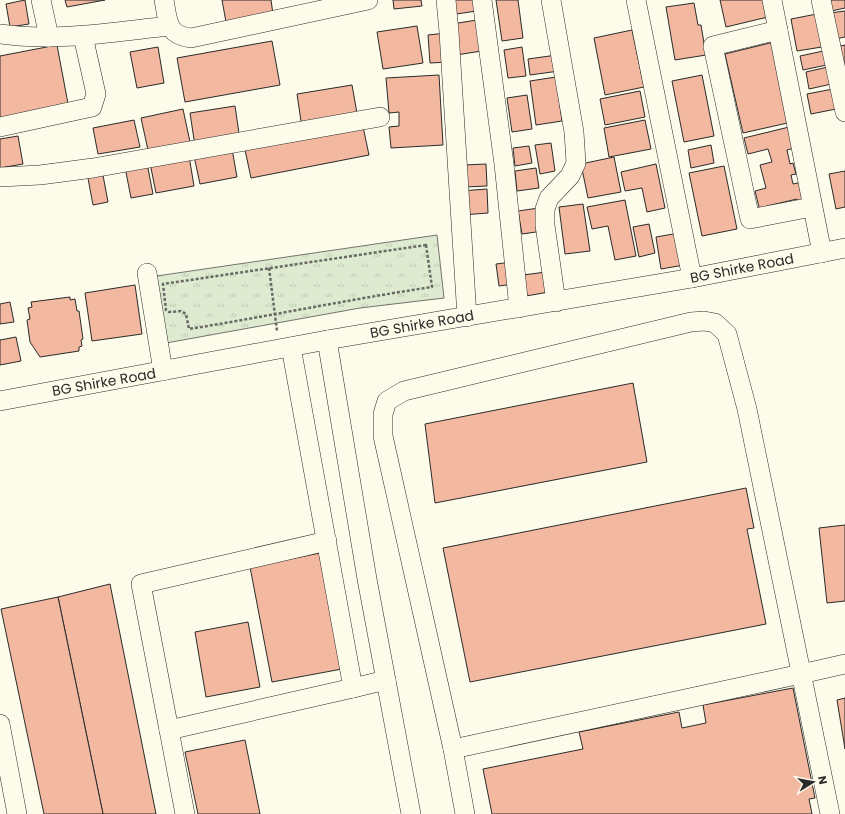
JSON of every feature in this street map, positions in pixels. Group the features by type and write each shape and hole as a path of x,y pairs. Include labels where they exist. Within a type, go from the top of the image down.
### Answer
{"street":[{"path":"41,0 49,37"},
{"path":"164,0 169,26 180,36 190,38 368,0"},
{"path":"446,0 450,32 467,317"},
{"path":"482,0 504,164 519,308"},
{"path":"551,0 574,132 576,163 570,176 549,198 545,209 545,225 556,302"},
{"path":"636,0 692,278"},
{"path":"772,0 822,253"},
{"path":"821,0 845,112"},
{"path":"0,34 49,37 83,36 169,26"},
{"path":"778,30 713,46 750,219 812,207"},
{"path":"0,127 92,107 95,102 96,94 83,36"},
{"path":"0,177 40,175 93,168 380,117"},
{"name":"BG Shirke Road","path":"0,401 327,340 692,278 845,248"},
{"path":"147,273 163,371"},
{"path":"465,814 454,748 383,436 383,414 387,401 404,391 691,322 704,321 715,323 727,334 747,409 830,814"},
{"path":"327,340 367,579 410,814"},
{"path":"286,348 327,541 353,688"},
{"path":"185,814 141,584 327,541"},
{"path":"454,748 845,664"},
{"path":"169,730 386,680"},
{"path":"0,724 17,814"}],"path":[{"path":"426,245 432,287 359,298 275,315 190,329 186,314 181,311 169,312 166,310 162,284 269,268 426,245"},
{"path":"269,268 275,315 286,348"}],"green space":[{"path":"437,235 444,298 360,308 155,345 143,278"}],"building":[{"path":"25,0 29,24 10,27 6,4"},
{"path":"65,0 105,0 67,7"},
{"path":"222,0 271,0 273,14 226,22"},
{"path":"393,0 421,0 422,6 394,9"},
{"path":"447,0 481,0 483,10 450,15"},
{"path":"496,0 518,0 523,38 502,41"},
{"path":"720,0 768,0 772,16 726,27"},
{"path":"825,0 845,0 845,8 827,12"},
{"path":"694,3 698,25 701,25 706,55 675,60 666,7"},
{"path":"845,11 845,37 835,39 830,13"},
{"path":"822,13 828,46 797,51 791,19"},
{"path":"483,19 488,50 456,55 452,24"},
{"path":"417,26 423,63 383,69 377,32"},
{"path":"632,30 644,87 605,95 594,38"},
{"path":"446,33 448,62 430,63 428,35"},
{"path":"272,41 280,85 185,102 177,58"},
{"path":"774,42 792,122 743,133 725,54"},
{"path":"57,45 69,109 0,122 0,56"},
{"path":"845,45 845,70 840,46"},
{"path":"158,47 164,83 137,88 130,52"},
{"path":"522,47 526,76 508,78 504,50"},
{"path":"828,50 831,64 803,70 800,56"},
{"path":"557,55 559,71 530,75 528,59"},
{"path":"832,66 836,83 809,89 806,72"},
{"path":"439,75 443,145 391,148 389,127 399,126 399,112 389,113 386,78"},
{"path":"702,75 714,136 684,142 672,81"},
{"path":"556,77 562,121 536,125 530,81"},
{"path":"352,85 358,119 302,128 297,94"},
{"path":"838,88 841,108 811,114 807,94"},
{"path":"640,91 645,117 605,125 600,99"},
{"path":"527,95 532,129 512,132 507,98"},
{"path":"235,106 240,140 195,146 190,113"},
{"path":"183,109 190,142 148,150 141,118"},
{"path":"134,120 140,147 98,154 93,128"},
{"path":"645,120 651,149 609,157 604,128"},
{"path":"362,122 369,155 251,178 244,145"},
{"path":"789,127 794,148 787,150 790,164 793,163 796,174 791,175 793,184 802,182 806,200 798,202 797,199 767,206 760,211 755,191 766,188 760,165 772,162 768,149 748,154 744,138"},
{"path":"18,136 23,164 0,168 0,139"},
{"path":"551,143 555,171 540,174 535,145"},
{"path":"711,145 714,163 691,168 688,150"},
{"path":"529,146 532,163 515,166 513,148"},
{"path":"232,149 237,177 200,184 194,156"},
{"path":"189,156 194,186 156,193 150,163"},
{"path":"614,157 621,192 588,198 581,164"},
{"path":"147,163 153,194 131,198 125,167"},
{"path":"486,164 487,186 465,187 464,165"},
{"path":"656,164 665,208 647,212 642,188 625,191 621,172"},
{"path":"724,166 737,229 702,236 689,173"},
{"path":"536,168 539,188 517,191 515,171"},
{"path":"102,170 108,202 93,205 87,173"},
{"path":"845,171 845,207 836,209 829,174"},
{"path":"487,189 488,213 462,215 460,191"},
{"path":"625,200 636,256 615,260 608,226 592,229 587,207"},
{"path":"583,204 590,251 565,254 559,207"},
{"path":"539,208 543,231 522,234 518,211"},
{"path":"649,224 655,253 639,257 633,227"},
{"path":"679,233 684,265 661,269 656,237"},
{"path":"512,262 514,284 499,286 496,264"},
{"path":"546,272 549,292 526,296 523,275"},
{"path":"135,285 142,334 92,341 85,293"},
{"path":"70,297 70,300 75,299 77,311 79,311 83,339 81,340 82,346 79,347 79,351 40,357 30,342 27,320 30,319 28,308 32,307 31,302"},
{"path":"10,302 14,322 0,324 0,304"},
{"path":"16,337 21,361 0,365 0,340"},
{"path":"633,383 647,462 435,503 425,424"},
{"path":"746,488 754,528 747,529 766,624 470,682 443,548"},
{"path":"845,525 845,601 827,603 819,528"},
{"path":"320,553 342,669 272,682 250,567"},
{"path":"110,584 156,814 103,814 58,597"},
{"path":"58,597 103,814 44,814 1,609"},
{"path":"248,622 260,687 206,697 195,632"},
{"path":"793,688 815,798 809,799 812,814 492,814 483,769 583,749 579,732 679,712 682,728 706,723 703,705"},
{"path":"845,698 845,749 837,700"},
{"path":"245,740 260,814 198,814 185,752"}]}
